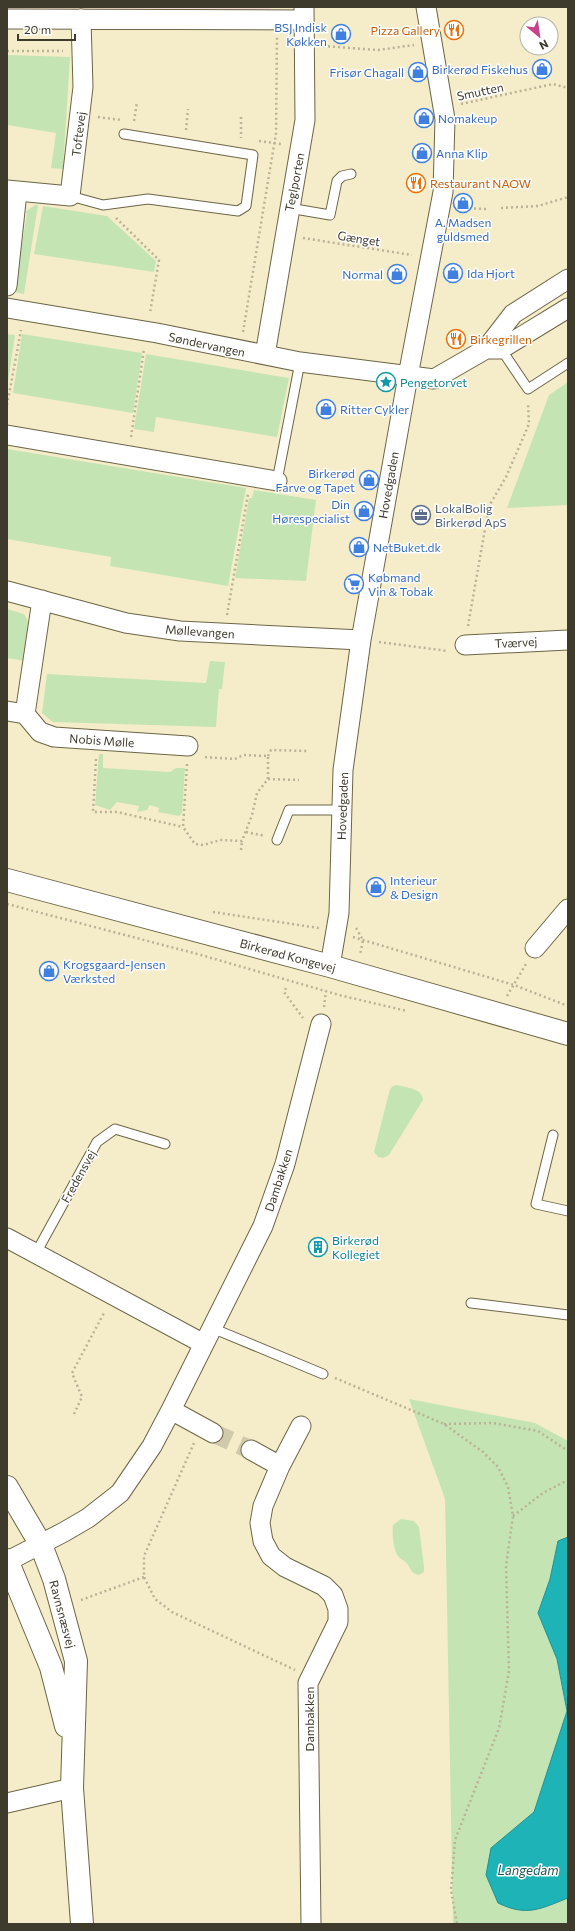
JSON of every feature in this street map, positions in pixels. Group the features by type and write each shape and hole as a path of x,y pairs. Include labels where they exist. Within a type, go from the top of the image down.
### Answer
{"main road":[{"name":"Birkerød Kongevej","path":"7,880 330,966 568,1034"},
{"name":"Ravnsnæsvej","path":"7,1488 41,1545 54,1579 76,1661 72,1788 82,1924"},
{"name":"Ravnsnæsvej","path":"7,1560 51,1667 72,1753"}],"street":[{"name":"Hovedgaden","path":"330,966 339,913 343,770 361,640 408,376 443,192 445,120 426,7"},
{"path":"7,19 81,19 304,13"},
{"name":"Teglporten","path":"265,355 305,120 306,45 304,13"},
{"name":"Toftevej","path":"70,196 83,87 81,19"},
{"path":"7,286 12,191 70,196"},
{"path":"494,349 513,314 568,279"},
{"name":"Søndervangen","path":"16,310 147,332 300,362 434,379 494,349 568,308"},
{"path":"7,435 277,480"},
{"name":"Møllevangen","path":"7,591 126,624 180,631 361,640"},
{"path":"7,711 26,714 42,600"},
{"name":"Tværvej","path":"465,645 568,640"},
{"name":"Nobis Mølle","path":"26,714 40,732 54,738 98,740 193,756"},
{"path":"535,948 568,909"},
{"name":"Dambakken","path":"7,1560 41,1545 88,1518 120,1494 152,1446 263,1226 285,1164 319,1031"},
{"path":"7,1238 114,1295 208,1336"},
{"path":"171,1410 207,1430"},
{"name":"Dambakken","path":"301,1426 280,1466 263,1506 260,1523 263,1540 271,1556 285,1567 324,1586 333,1595 338,1609 338,1622 308,1683 311,1924"},
{"path":"251,1450 280,1466"},
{"path":"7,1803 72,1788"}],"lane":[{"path":"70,196 103,205 148,199 238,211 246,206 253,155 124,134"},
{"path":"289,208 330,215 337,181 342,176 351,174"},
{"path":"494,349 528,389 568,363"},
{"path":"277,480 300,362"},
{"path":"277,840 289,810 342,810"},
{"name":"Fredensvej","path":"36,1253 97,1142 114,1129 165,1144"},
{"path":"553,1135 536,1204 568,1212"},
{"path":"471,1303 568,1315"},
{"path":"208,1336 323,1374"}],"path":[{"path":"306,45 378,50 432,43"},
{"path":"7,51 55,52 82,49"},
{"name":"Smutten","path":"443,108 553,84 564,88 568,86"},
{"path":"134,122 137,102"},
{"path":"186,130 188,109"},
{"path":"241,117 241,138"},
{"path":"501,208 538,206 568,197"},
{"path":"103,205 159,260 128,455"},
{"path":"459,208 486,209"},
{"name":"Gænget","path":"285,236 431,257"},
{"path":"7,405 16,310"},
{"path":"361,640 457,652 465,645 489,506 506,477 528,424 528,389"},
{"path":"224,633 250,476"},
{"path":"98,740 93,812 117,812 183,827"},
{"path":"241,850 242,841 252,815 257,793 268,779 268,756 271,750 307,751"},
{"path":"193,756 235,759 244,755 268,756"},
{"path":"193,756 187,766 183,827 195,844 204,845 220,840 242,841"},
{"path":"187,766 193,756"},
{"path":"268,779 300,780"},
{"path":"7,904 201,955 359,1000"},
{"path":"375,944 514,985 568,1006"},
{"path":"514,985 535,948"},
{"path":"286,988 284,992 319,1031"},
{"path":"74,1414 82,1397 72,1372 114,1295"},
{"path":"323,1374 444,1424 483,1452 498,1467 508,1487 513,1516 506,1566 509,1671 499,1728 454,1840 451,1890 457,1924"},
{"path":"444,1424 493,1423 538,1431 568,1452"},
{"path":"207,1430 144,1556 144,1577 155,1599 172,1612 296,1671 308,1683"},
{"path":"513,1516 543,1493 568,1480"},
{"path":"62,1607 144,1577"}],"shaded area":[{"path":"7,7 271,7 271,14 7,13"}],"green space":[{"path":"7,55 70,57 63,169 51,168 56,133 7,125"},
{"path":"35,205 38,205 24,294 14,292 27,213 25,212"},
{"path":"43,206 107,216 156,261 154,272 34,254"},
{"path":"7,334 15,335 7,389"},
{"path":"22,334 142,353 133,413 13,393"},
{"path":"146,354 289,378 277,437 156,417 154,432 134,429"},
{"path":"568,382 568,505 507,508 549,395"},
{"path":"7,449 246,488 228,586 110,566 111,557 7,539"},
{"path":"254,490 316,500 306,581 235,578 249,498 252,498"},
{"path":"7,609 24,614 30,625 25,661 7,658"},
{"path":"210,661 225,662 222,689 219,689 216,727 53,722 42,713 47,674 206,683"},
{"path":"99,754 103,754 103,768 170,772 176,768 185,768 182,813 179,816 158,812 159,808 150,805 147,810 137,812 139,806 117,802 110,810 95,805"},
{"path":"397,1085 417,1091 422,1096 423,1100 389,1155 383,1158 378,1157 374,1152 390,1089"},
{"path":"409,1399 535,1423 568,1441 568,1924 453,1924 445,1499"},
{"path":"401,1519 414,1521 419,1527 424,1572 419,1575 412,1572 407,1564 398,1556 395,1549 393,1525"}],"water":[{"name":"Langedam","path":"568,1537 568,1898 533,1910 517,1910 498,1903 486,1875 491,1848 534,1812 567,1711 557,1659 538,1613 550,1579 558,1541"}],"tunnel":[{"path":"213,1433 251,1450"}],"place":[{"name":"Pizza Gallery","path":"454,30"},
{"name":"BSJ Indisk Køkken","path":"341,34"},
{"name":"Birkerød Fiskehus","path":"542,69"},
{"name":"Frisør Chagall","path":"418,72"},
{"name":"Nomakeup","path":"424,118"},
{"name":"Anna Klip","path":"422,153"},
{"name":"Restaurant NAOW","path":"416,183"},
{"name":"A. Madsen guldsmed","path":"463,203"},
{"name":"Ida Hjort","path":"453,273"},
{"name":"Normal","path":"397,274"},
{"name":"Birkegrillen","path":"456,339"},
{"name":"Pengetorvet","path":"386,382"},
{"name":"Ritter Cykler","path":"326,409"},
{"name":"Birkerød Farve og Tapet","path":"369,480"},
{"name":"Din Hørespecialist","path":"364,511"},
{"name":"LokalBolig Birkerød ApS","path":"421,515"},
{"name":"NetBuket.dk","path":"359,547"},
{"name":"Købmand Vin & Tobak","path":"354,584"},
{"name":"Interieur & Design","path":"376,887"},
{"name":"Krogsgaard-Jensen Værksted","path":"49,971"},
{"name":"Birkerød Kollegiet","path":"318,1247"}]}
